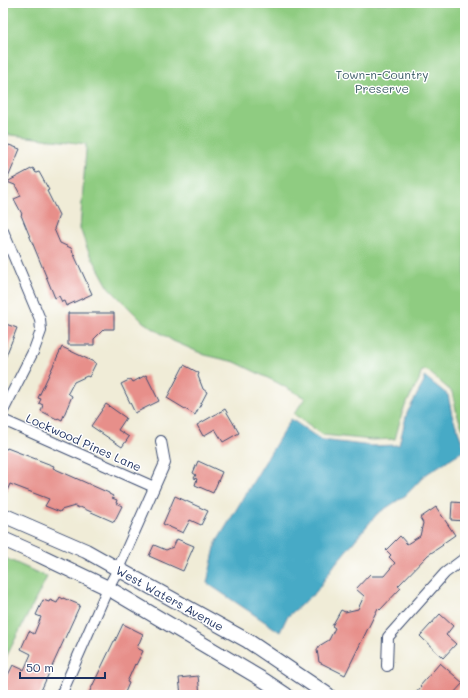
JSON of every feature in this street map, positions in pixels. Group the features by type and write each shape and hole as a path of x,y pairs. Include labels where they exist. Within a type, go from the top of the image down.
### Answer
{"street":[{"path":"3,231 40,319 41,331 34,350 3,411"},
{"name":"Lockwood Pines Lane","path":"3,420 154,487"},
{"path":"61,695 165,463 161,441"},
{"name":"West Waters Avenue","path":"3,515 86,552 118,569 248,641 328,695"},
{"name":"West Waters Avenue","path":"3,539 108,588 266,681 286,695"},
{"path":"387,666 388,637 445,573 465,558"}],"green space":[{"name":"Town-n-Country Preserve","path":"3,3 465,3 465,435 457,414 452,392 428,371 425,370 421,372 419,380 403,410 395,439 372,440 323,435 294,414 305,398 235,362 205,355 173,341 143,322 109,288 87,248 80,228 86,144 3,134"},
{"path":"3,557 47,577 3,663"}],"water":[{"path":"424,376 448,395 452,415 465,450 425,475 406,495 377,514 335,564 316,592 287,617 280,632 207,583 216,543 291,419 321,440 372,446 399,445 407,413 424,382"}],"building":[{"path":"9,145 20,149 3,190 3,148 6,149"},
{"path":"33,168 36,173 39,172 49,190 47,191 59,215 54,229 60,243 71,248 92,294 66,306 64,301 62,302 59,296 55,298 21,215 22,214 14,199 21,196 15,185 7,182"},
{"path":"68,313 114,313 114,329 104,329 94,339 94,345 68,345"},
{"path":"3,323 17,328 4,361 3,361"},
{"path":"62,347 96,363 89,377 87,376 74,382 68,393 72,396 62,420 41,411 43,405 39,403 41,399 38,398"},
{"path":"184,365 199,373 198,376 203,389 207,392 195,415 167,398"},
{"path":"146,375 159,401 135,413 121,384 131,379 133,382"},
{"path":"106,404 126,418 118,430 129,437 122,447 91,426"},
{"path":"225,409 239,433 223,442 215,429 203,436 197,425"},
{"path":"3,448 7,448 54,466 53,468 109,493 113,496 112,498 117,500 116,503 122,506 114,522 75,506 61,510 60,512 45,506 49,499 10,484 3,500"},
{"path":"198,461 222,472 213,493 195,485 197,479 194,478 196,475 193,473"},
{"path":"175,496 208,511 201,525 190,520 183,533 163,524"},
{"path":"452,502 465,503 465,521 451,520"},
{"path":"436,507 455,535 428,555 398,586 401,588 380,610 378,608 345,675 319,662 317,650 319,646 329,640 335,628 332,626 341,610 345,612 358,609 364,596 356,589 370,574 372,576 384,576 395,563 389,557 391,555 386,550 400,536 407,544 420,536 423,523 420,518"},
{"path":"177,539 194,546 183,571 149,556 154,545 166,550 173,547"},
{"path":"60,597 80,605 39,695 3,695 3,685 13,665 24,670 31,654 21,649 29,631 34,634 41,617 36,615 43,600 49,602 50,600 57,603"},
{"path":"440,614 453,626 446,635 456,644 443,658 420,636"},
{"path":"123,624 143,634 137,648 143,651 127,682 129,683 124,695 88,695 114,641"},
{"path":"440,663 463,683 452,695 414,695 421,687 420,686"},
{"path":"198,676 200,695 181,695 179,678"}]}
